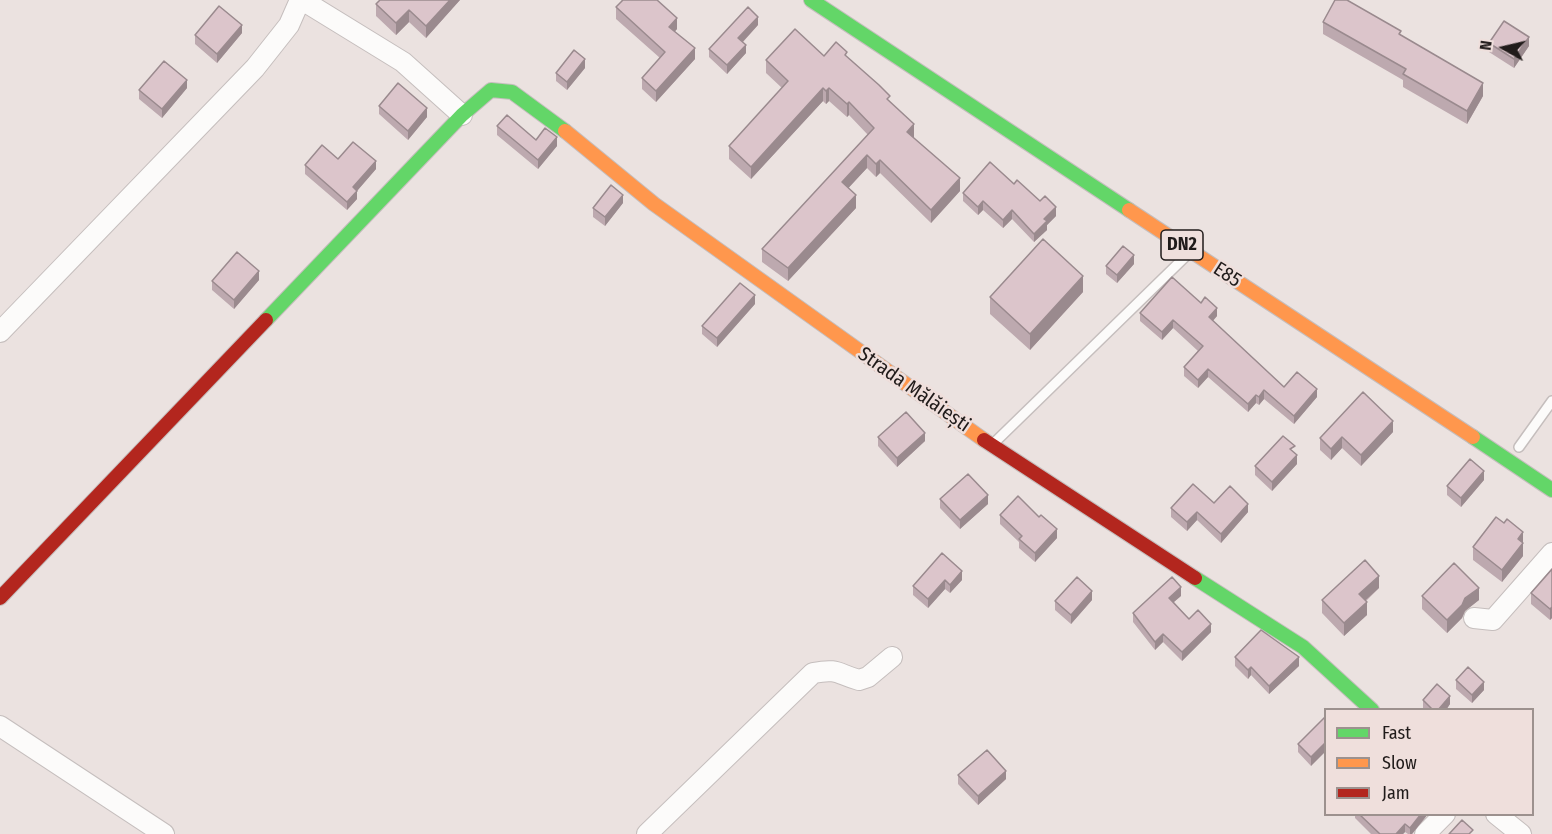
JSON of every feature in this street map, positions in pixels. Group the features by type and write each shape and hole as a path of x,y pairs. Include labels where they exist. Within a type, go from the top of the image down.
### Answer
{"street":[{"path":"0,332 255,68 289,25 301,0 403,62 462,115"},
{"name":"E85","path":"811,0 1552,490"},
{"name":"Strada Mălăiești","path":"0,598 462,115 491,90 501,89 512,92 554,121 654,204 992,445 1303,647 1370,708"},
{"path":"1474,618 1493,620 1552,553"},
{"path":"647,834 813,673 829,670 841,671 859,680 868,676 892,657"},
{"path":"0,726 164,834"},
{"path":"1425,834 1443,816"},
{"path":"1498,816 1521,834"}],"lane":[{"path":"992,445 1191,251"},
{"path":"1519,447 1552,401"}],"building":[{"path":"380,0 450,0 426,26 409,10 396,23 376,4"},
{"path":"623,0 657,0 677,18 669,27 695,48 656,91 642,78 665,52 616,7"},
{"path":"1335,0 1347,0 1401,31 1399,34 1483,83 1467,111 1403,74 1406,69 1323,22"},
{"path":"219,6 242,25 217,54 195,35"},
{"path":"748,7 758,17 738,38 746,45 727,65 709,49"},
{"path":"1504,21 1529,37 1514,59 1489,43"},
{"path":"795,29 824,56 836,42 847,52 845,55 890,96 887,99 914,124 907,132 960,178 931,210 880,160 876,164 867,155 842,182 856,195 788,268 762,249 874,128 849,102 847,104 829,88 826,91 823,88 751,167 729,146 788,81 766,60"},
{"path":"574,50 585,59 567,82 556,73"},
{"path":"164,61 187,80 162,109 139,90"},
{"path":"398,83 427,108 408,131 379,106"},
{"path":"507,115 536,140 545,128 557,137 538,160 497,126"},
{"path":"353,142 376,161 353,187 357,191 347,202 305,165 322,145 338,159"},
{"path":"990,162 1014,184 1017,180 1040,201 1045,196 1056,207 1044,219 1047,221 1034,234 1012,210 1003,220 983,201 978,207 963,193"},
{"path":"611,185 623,195 605,217 593,208"},
{"path":"1043,239 1083,276 1030,334 990,297"},
{"path":"1123,246 1134,255 1117,275 1106,266"},
{"path":"237,252 259,271 234,300 212,281"},
{"path":"1172,277 1201,303 1205,297 1217,308 1209,317 1284,387 1297,372 1317,389 1294,416 1264,390 1259,397 1256,395 1248,404 1208,369 1198,380 1184,367 1203,346 1173,320 1162,332 1140,313"},
{"path":"740,283 755,295 717,338 702,326"},
{"path":"1363,392 1393,421 1361,455 1342,437 1331,449 1320,438"},
{"path":"906,412 925,433 897,458 878,437"},
{"path":"1283,436 1295,446 1290,449 1297,455 1272,482 1255,466"},
{"path":"1470,459 1484,471 1461,498 1447,486"},
{"path":"968,474 988,495 960,520 940,499"},
{"path":"1193,484 1214,503 1230,486 1248,504 1221,534 1197,512 1187,522 1171,508"},
{"path":"1018,496 1039,517 1041,515 1057,529 1035,553 1019,539 1022,536 1000,515"},
{"path":"1496,517 1504,523 1507,519 1523,532 1518,539 1523,543 1502,570 1473,547"},
{"path":"942,553 962,571 950,585 945,580 928,599 913,586"},
{"path":"1365,560 1379,576 1359,594 1367,602 1344,623 1322,600"},
{"path":"1454,563 1479,588 1465,598 1462,605 1447,620 1422,596"},
{"path":"1552,569 1552,607 1550,609 1531,593"},
{"path":"1077,577 1092,591 1071,615 1055,601"},
{"path":"1172,577 1181,587 1169,598 1189,619 1198,610 1211,624 1182,652 1163,634 1155,642 1133,613"},
{"path":"1261,630 1299,657 1269,686 1251,667 1248,670 1235,657"},
{"path":"1468,667 1484,682 1472,695 1456,680"},
{"path":"1437,684 1450,696 1440,708 1431,708 1423,700"},
{"path":"1324,718 1324,744 1311,757 1298,744"},
{"path":"987,750 1006,771 978,796 958,775"},
{"path":"1361,816 1419,816 1410,828 1405,824 1396,834 1380,834"},
{"path":"1462,820 1473,830 1469,834 1449,834"}],"traffic: fast":[{"path":"811,0 1129,210"},
{"path":"266,320 462,115 491,90 512,92 565,131"},
{"path":"1473,437 1552,490"},
{"path":"1195,578 1303,647 1370,708"}],"traffic: slow":[{"path":"565,131 654,204 984,440"},
{"path":"1129,210 1473,437"}],"traffic: jam":[{"path":"0,598 266,320"},
{"path":"984,440 1195,578"}]}
